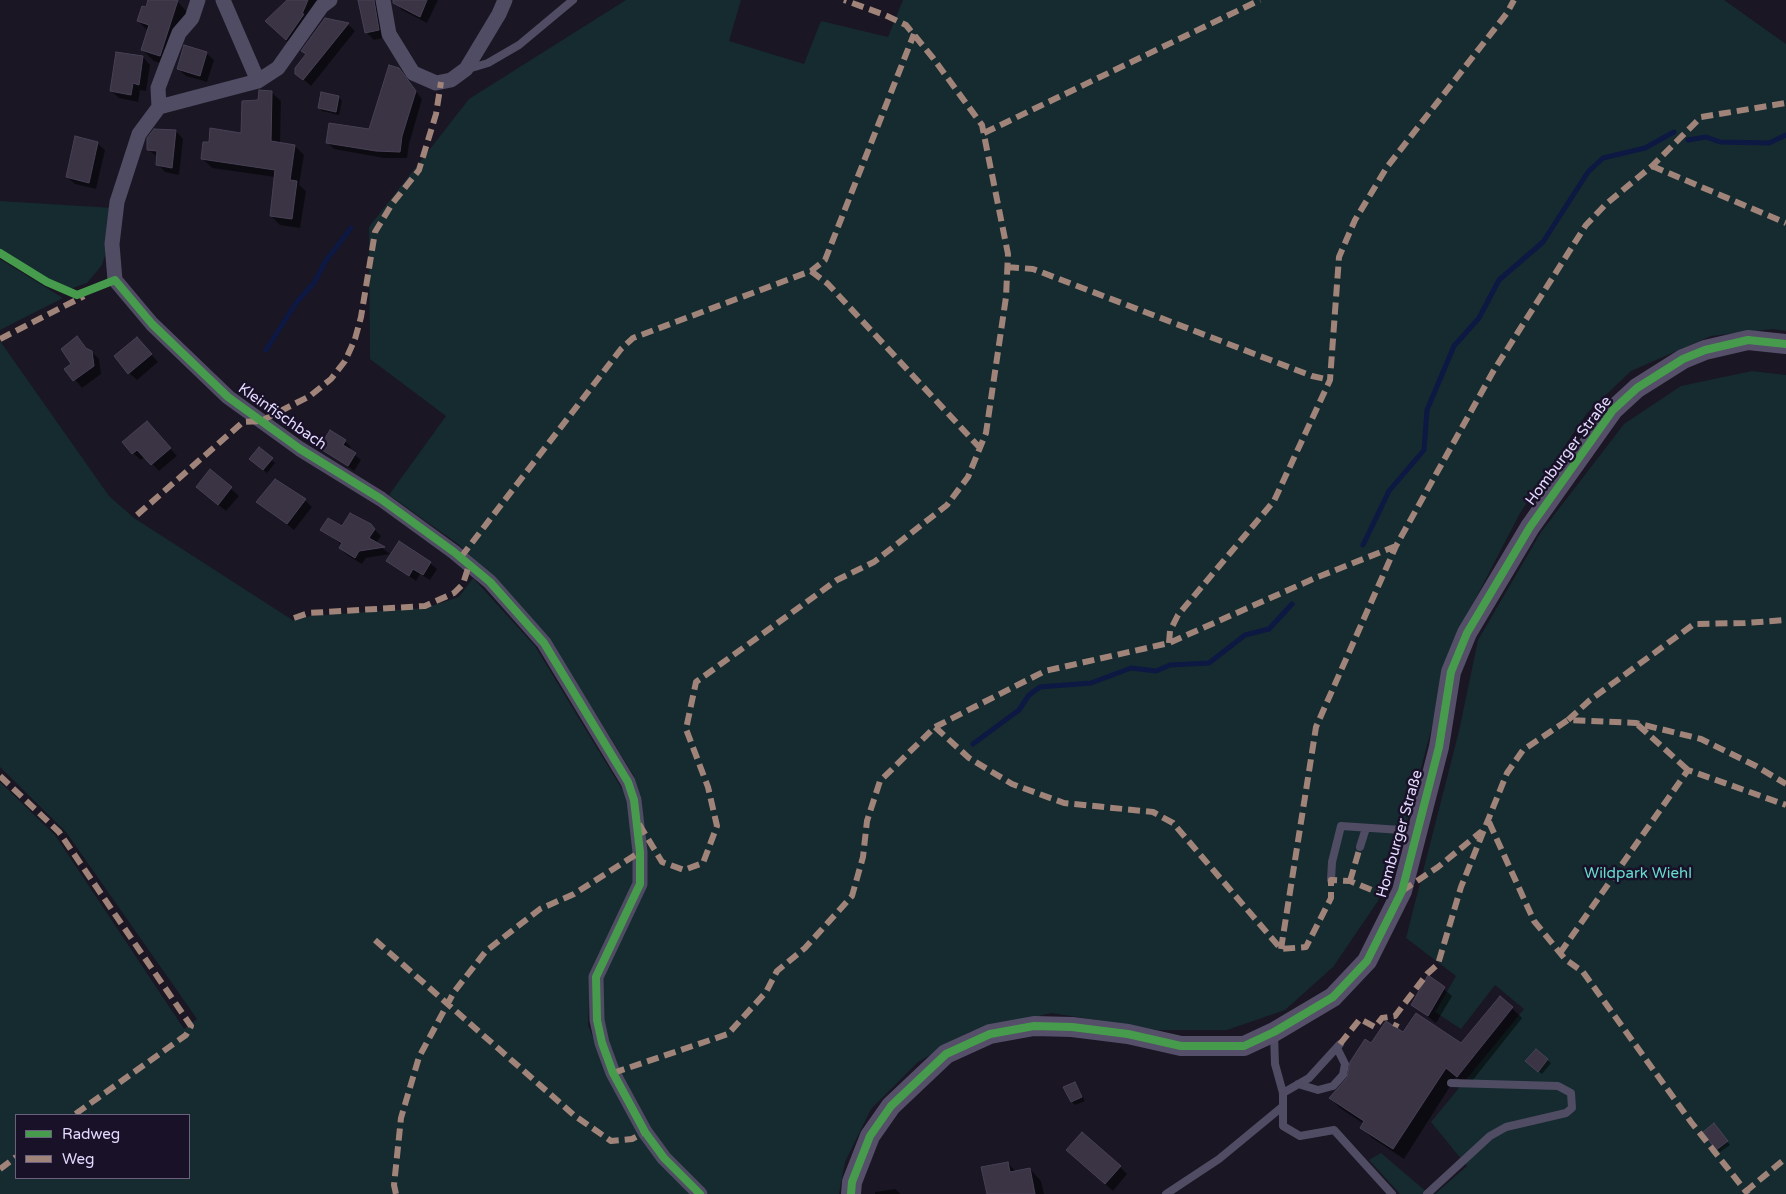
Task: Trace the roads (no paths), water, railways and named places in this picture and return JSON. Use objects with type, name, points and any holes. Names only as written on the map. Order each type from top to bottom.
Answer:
[{"type":"main road","name":"Homburger Straße","points":[[851,1194],[852,1182],[870,1136],[891,1106],[946,1054],[990,1034],[1034,1026],[1072,1027],[1128,1034],[1181,1046],[1244,1046],[1274,1032],[1333,996],[1367,961],[1402,890],[1439,747],[1451,672],[1467,632],[1530,527],[1613,410],[1636,388],[1690,356],[1748,340],[1786,344]]},
{"type":"street","points":[[198,0],[192,18],[179,32],[158,88],[158,107],[258,80],[278,68],[322,6],[330,0]]},
{"type":"street","points":[[223,0],[258,80]]},
{"type":"street","points":[[383,0],[389,34],[413,73],[436,83],[450,80],[466,69],[499,14],[505,0]]},
{"type":"street","name":"Kleinfischbach","points":[[158,107],[139,134],[117,202],[112,244],[115,280],[152,324],[228,397],[300,449],[381,499],[454,552],[490,582],[544,643],[628,782],[634,800],[640,852],[640,884],[596,977],[597,1020],[613,1073],[645,1132],[664,1158],[700,1194]]},
{"type":"lane","points":[[466,69],[488,63],[519,45],[573,0]]},
{"type":"lane","points":[[1331,880],[1332,862],[1341,826],[1418,831]]},
{"type":"lane","points":[[1360,847],[1366,828]]},
{"type":"lane","points":[[1274,1032],[1275,1064],[1283,1093],[1283,1126],[1300,1136],[1334,1130],[1392,1194]]},
{"type":"lane","points":[[1283,1093],[1298,1084],[1309,1078],[1339,1046],[1345,1064],[1343,1074],[1333,1086],[1318,1090],[1298,1084]]},
{"type":"lane","points":[[1427,1194],[1490,1136],[1506,1127],[1566,1113],[1572,1108],[1571,1093],[1558,1086],[1451,1083]]},
{"type":"lane","points":[[1166,1194],[1219,1159],[1282,1107]]},
{"type":"waterway","points":[[1363,545],[1389,491],[1424,450],[1427,410],[1454,346],[1479,318],[1499,280],[1543,242],[1588,172],[1603,158],[1645,148],[1674,132]]},
{"type":"waterway","points":[[1688,140],[1706,137],[1720,142],[1769,143],[1786,135]]},
{"type":"waterway","points":[[266,350],[296,303],[314,283],[325,262],[351,228]]},
{"type":"waterway","points":[[973,744],[1019,710],[1029,695],[1040,687],[1091,683],[1131,668],[1156,671],[1170,665],[1209,663],[1245,635],[1269,629],[1292,604]]},
{"type":"park label","name":"Wildpark Wiehl","points":[[1638,874]]}]
